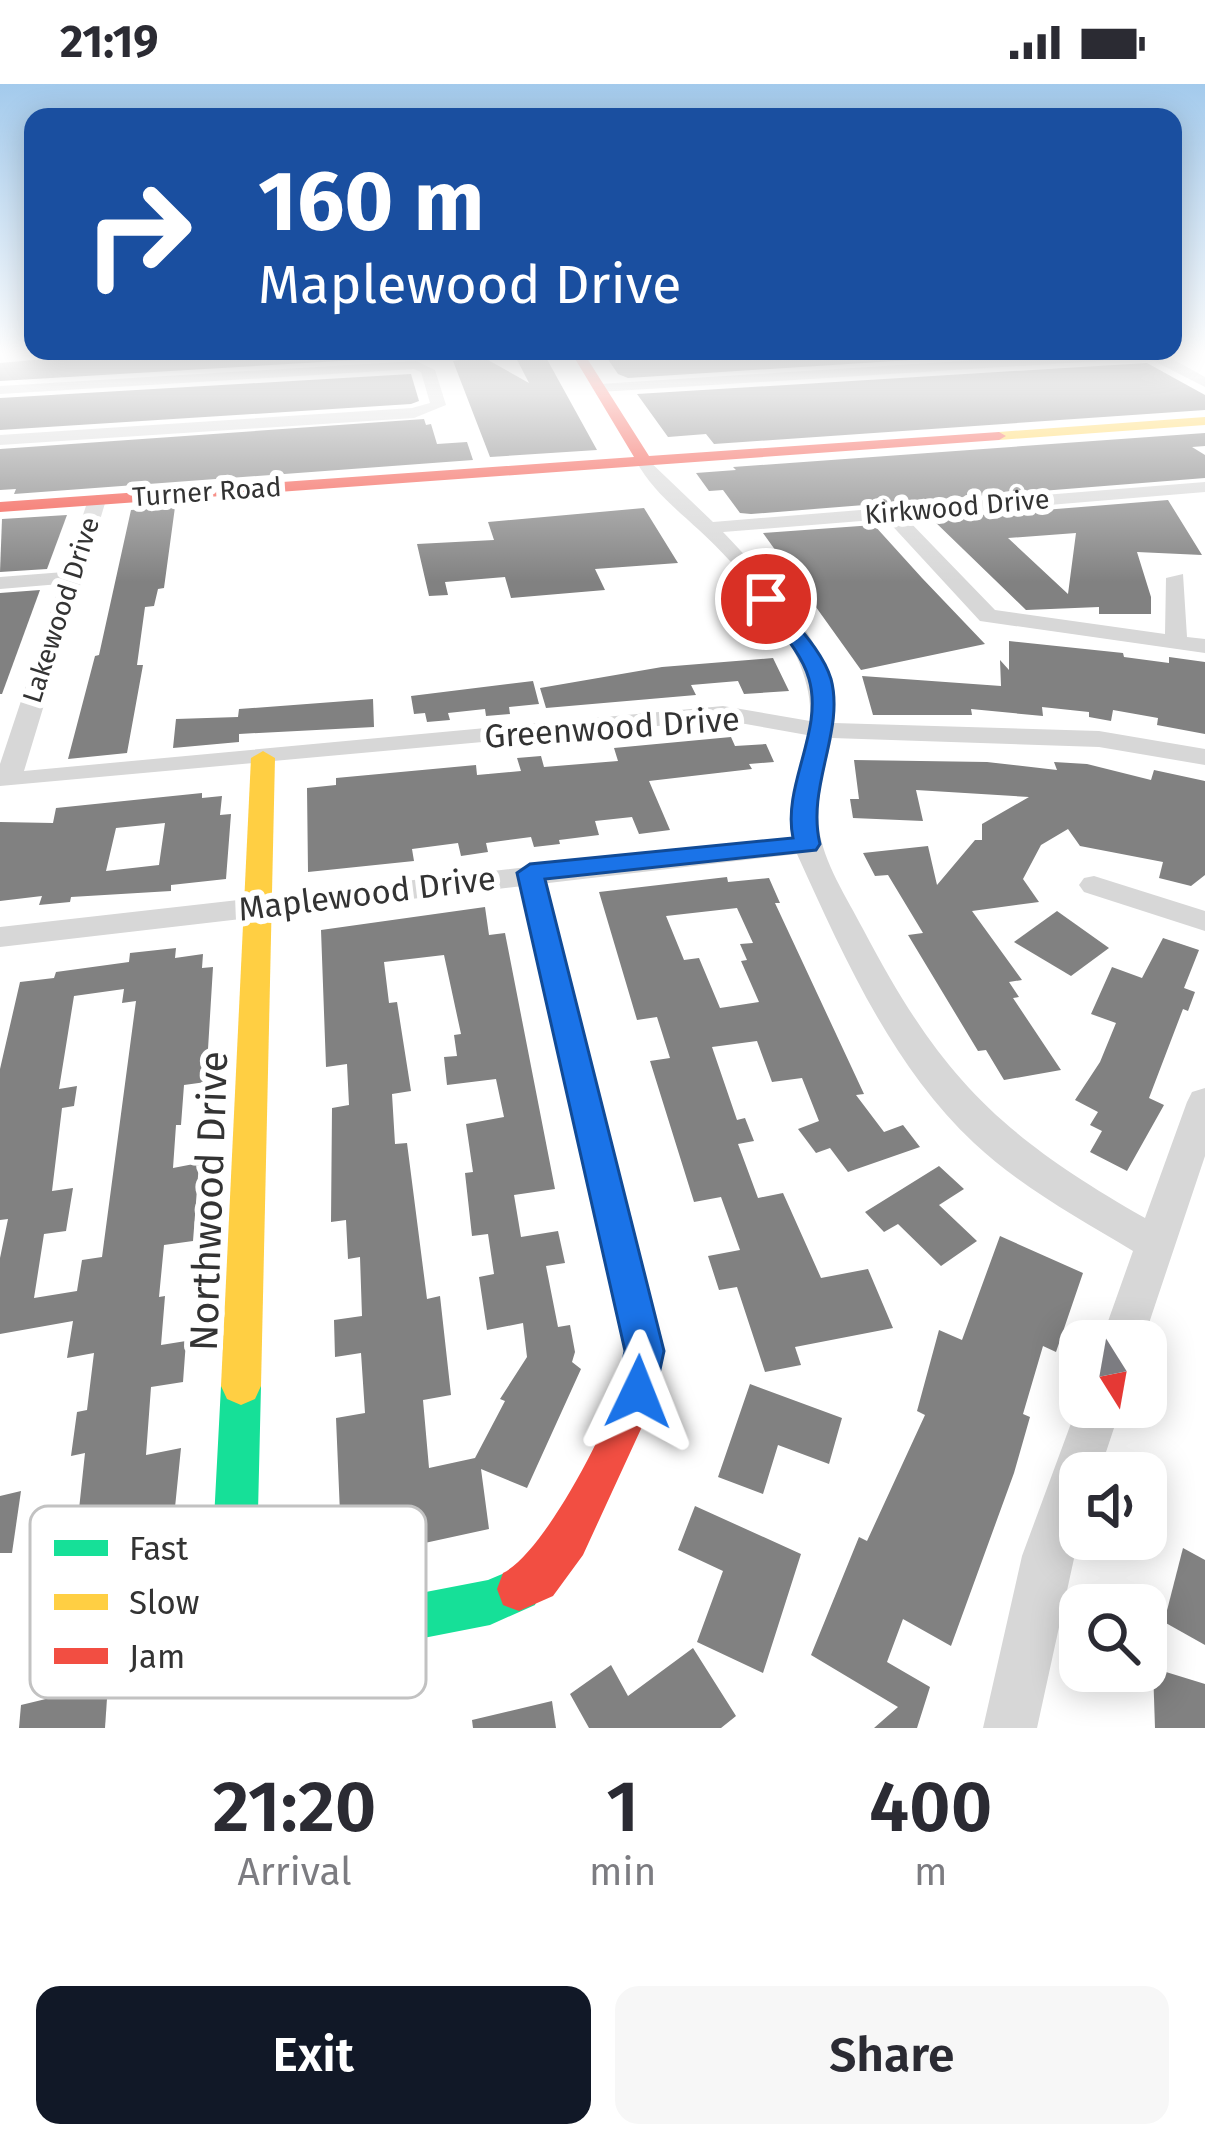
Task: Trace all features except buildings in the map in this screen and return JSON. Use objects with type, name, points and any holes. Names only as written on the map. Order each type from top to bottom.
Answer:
[{"type":"main road","points":[[624,429],[644,461]]},
{"type":"main road","name":"Turner Road","points":[[0,507],[1108,429]]},
{"type":"main road","name":"Northwood Drive","points":[[236,1506],[263,758]]},
{"type":"main road","name":"Northwood Drive","points":[[426,1615],[490,1602],[537,1580],[568,1540],[638,1392],[644,1351],[530,873]]},
{"type":"street","points":[[0,440],[173,429]]},
{"type":"street","points":[[644,461],[674,501],[709,528],[815,667],[822,683],[819,730],[800,814],[807,844],[907,1034],[950,1095],[985,1132],[1048,1182],[1155,1244]]},
{"type":"street","name":"Kirkwood Drive","points":[[709,528],[1205,487]]},
{"type":"street","name":"Lakewood Drive","points":[[18,782],[8,780],[97,500]]},
{"type":"street","points":[[890,512],[988,616],[1205,646]]},
{"type":"street","points":[[0,583],[74,577]]},
{"type":"street","points":[[1176,578],[1176,639]]},
{"type":"street","name":"Greenwood Drive","points":[[18,782],[706,714],[746,715],[819,730],[1099,739],[1205,757]]},
{"type":"street","name":"Maplewood Drive","points":[[0,938],[807,844]]},
{"type":"street","points":[[1094,885],[1205,921]]},
{"type":"street","points":[[1129,1320],[1205,1102]]},
{"type":"street","points":[[1010,1728],[1047,1556],[1092,1428]]},
{"type":"traffic: fast","points":[[236,1506],[241,1386]]},
{"type":"traffic: fast","points":[[426,1615],[490,1602],[519,1589]]},
{"type":"traffic: slow","points":[[999,436],[1099,429]]},
{"type":"traffic: slow","points":[[241,1386],[263,758]]},
{"type":"traffic: slow","points":[[530,873],[587,1110]]},
{"type":"traffic: jam","points":[[624,429],[644,461]]},
{"type":"traffic: jam","points":[[0,507],[999,436]]},
{"type":"traffic: jam","points":[[519,1589],[537,1580],[568,1540],[638,1392],[644,1351],[587,1110]]},
{"type":"route","points":[[638,1392],[644,1351],[530,873],[807,844],[800,814],[819,730],[822,683],[766,599]]}]
